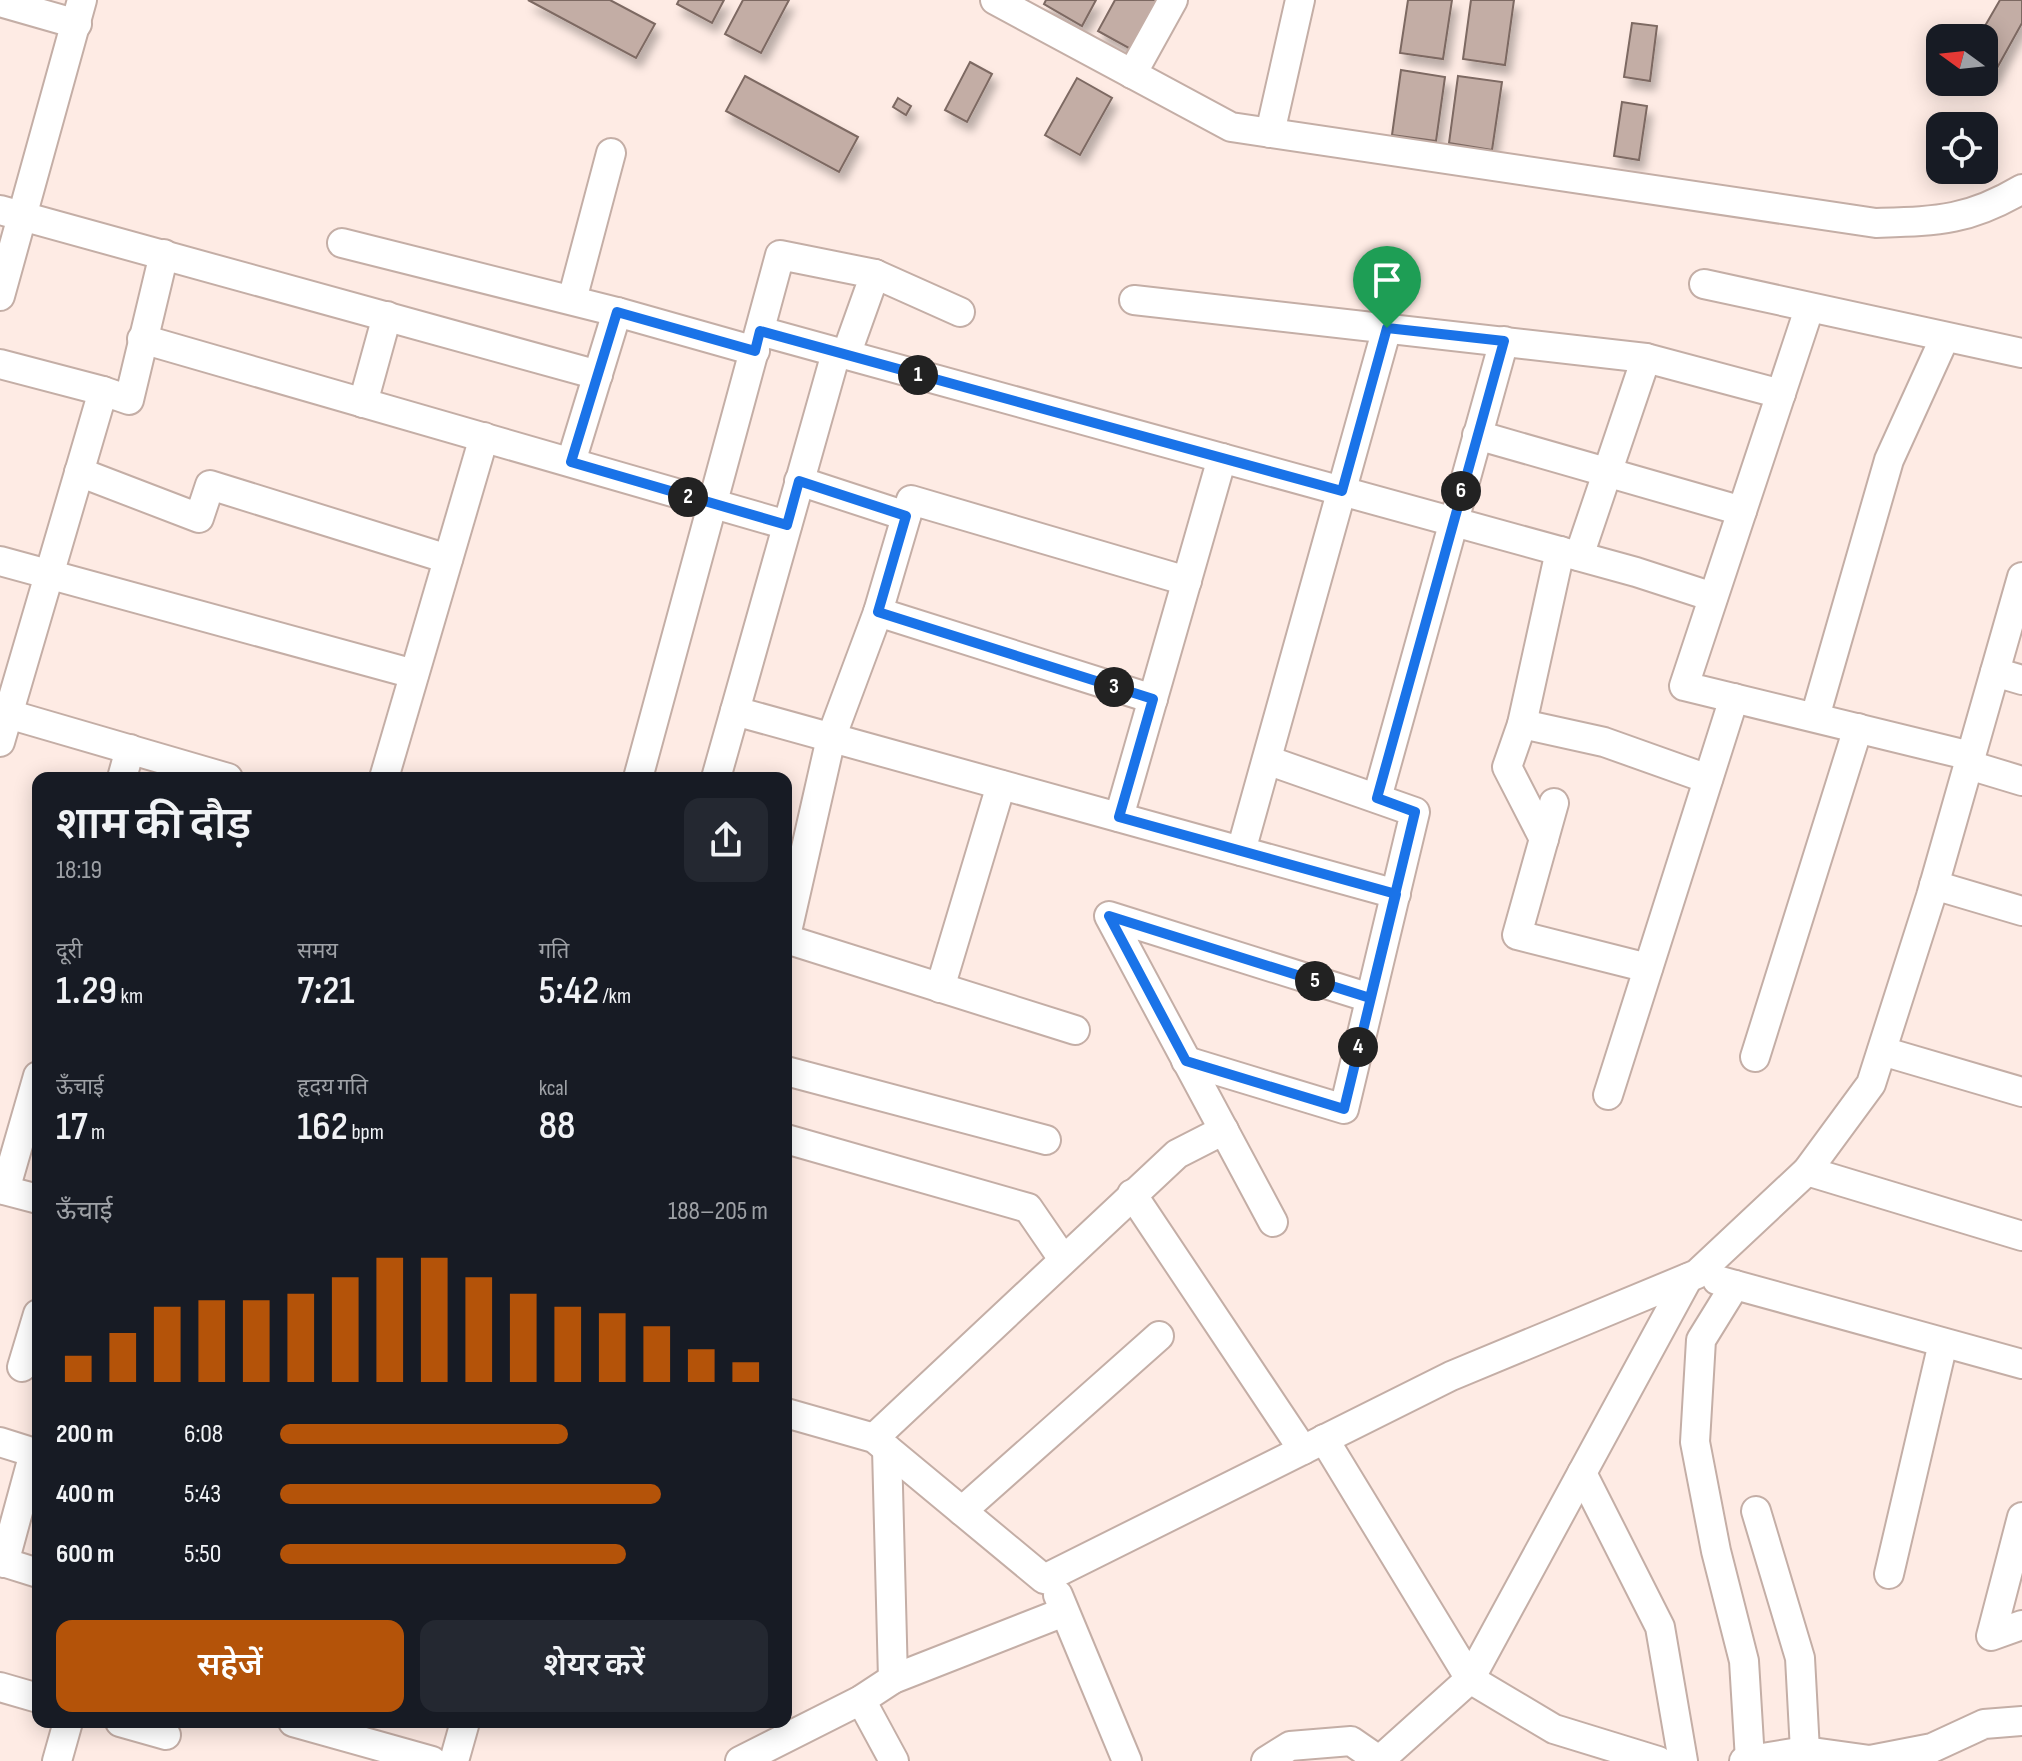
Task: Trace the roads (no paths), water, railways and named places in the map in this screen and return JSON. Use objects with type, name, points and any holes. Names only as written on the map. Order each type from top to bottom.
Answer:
[{"type":"street","points":[[995,0],[1231,127],[1876,223],[1946,221],[1992,207],[2021,190]]},
{"type":"street","points":[[1132,74],[1173,0]]},
{"type":"street","points":[[1270,133],[1300,0]]},
{"type":"street","points":[[0,2],[80,12],[12,212],[0,296]]},
{"type":"street","points":[[572,300],[611,153]]},
{"type":"street","points":[[12,212],[598,375]]},
{"type":"street","points":[[342,243],[617,312],[757,341],[841,354],[1570,553],[1713,597]]},
{"type":"street","points":[[0,364],[129,400],[164,254]]},
{"type":"street","points":[[640,772],[780,255],[875,274],[960,312]]},
{"type":"street","points":[[718,772],[799,481],[841,354],[875,274]]},
{"type":"street","points":[[1704,284],[2022,353]]},
{"type":"street","points":[[1134,300],[1646,358],[1781,394]]},
{"type":"street","points":[[1809,309],[1684,686],[1858,728],[1970,760],[2022,781]]},
{"type":"street","points":[[571,462],[617,312]]},
{"type":"street","points":[[363,403],[387,316]]},
{"type":"street","points":[[1241,851],[1387,328]]},
{"type":"street","points":[[1815,717],[1889,460],[1945,337]]},
{"type":"street","points":[[142,339],[787,525]]},
{"type":"street","points":[[1377,798],[1504,341]]},
{"type":"street","points":[[1544,839],[1507,767],[1570,553],[1607,474],[1646,358]]},
{"type":"street","points":[[0,742],[103,391]]},
{"type":"street","points":[[1477,435],[1742,511]]},
{"type":"street","points":[[386,772],[484,437]]},
{"type":"street","points":[[1119,817],[1222,458]]},
{"type":"street","points":[[79,472],[199,518],[210,485],[448,559]]},
{"type":"street","points":[[799,481],[906,516]]},
{"type":"street","points":[[792,911],[831,738],[878,612],[911,500],[1187,581]]},
{"type":"street","points":[[0,561],[414,674]]},
{"type":"street","points":[[1266,1761],[1290,1746],[1351,1741],[1380,1761],[1470,1679],[1692,1276],[1807,1171],[1871,1084],[1970,760],[2008,676],[2022,577]]},
{"type":"street","points":[[878,612],[1153,699]]},
{"type":"street","points":[[1608,1095],[1734,698]]},
{"type":"street","points":[[735,711],[1396,894]]},
{"type":"street","points":[[8,714],[208,772]]},
{"type":"street","points":[[1522,724],[1604,742],[1708,779]]},
{"type":"street","points":[[1755,1057],[1858,728]]},
{"type":"street","points":[[124,772],[130,749]]},
{"type":"street","points":[[1186,1061],[1344,1109],[1415,812],[1267,760]]},
{"type":"street","points":[[940,988],[1001,785]]},
{"type":"street","points":[[1554,803],[1517,935],[1648,968]]},
{"type":"street","points":[[1934,885],[2022,911]]},
{"type":"street","points":[[1273,1222],[1109,916],[1370,998]]},
{"type":"street","points":[[792,940],[1075,1030]]},
{"type":"street","points":[[1882,1051],[2022,1092]]},
{"type":"street","points":[[792,1073],[1046,1140]]},
{"type":"street","points":[[32,1095],[2,1189],[32,1197]]},
{"type":"street","points":[[893,1679],[880,1443],[1132,1194],[1177,1154],[1224,1130]]},
{"type":"street","points":[[792,1141],[1028,1208],[1063,1259]]},
{"type":"street","points":[[1807,1171],[2022,1236]]},
{"type":"street","points":[[1132,1194],[1314,1444],[1470,1679],[1554,1729],[1658,1761]]},
{"type":"street","points":[[792,1415],[880,1443],[1044,1579],[1451,1376],[1692,1276],[2022,1364]]},
{"type":"street","points":[[1735,1285],[1701,1340],[1695,1442],[1716,1551],[1744,1661],[1750,1760]]},
{"type":"street","points":[[20,1366],[32,1331]]},
{"type":"street","points":[[962,1511],[1159,1336]]},
{"type":"street","points":[[1889,1574],[1943,1343]]},
{"type":"street","points":[[0,1442],[32,1453]]},
{"type":"street","points":[[32,1467],[2,1562],[32,1571]]},
{"type":"street","points":[[1582,1473],[1660,1627],[1683,1761]]},
{"type":"street","points":[[1756,1511],[1800,1658],[1805,1751]]},
{"type":"street","points":[[2022,1517],[1991,1636],[2022,1625]]},
{"type":"street","points":[[1050,1576],[1127,1761]]},
{"type":"street","points":[[740,1761],[861,1700],[893,1679],[1064,1612]]},
{"type":"street","points":[[0,1687],[32,1696]]},
{"type":"street","points":[[861,1700],[894,1761]]},
{"type":"street","points":[[1744,1761],[1805,1751],[1870,1760],[1932,1748],[1984,1724],[2022,1721]]},
{"type":"street","points":[[57,1761],[66,1728]]},
{"type":"street","points":[[136,1728],[165,1739]]},
{"type":"street","points":[[314,1728],[432,1761]]},
{"type":"street","points":[[454,1761],[463,1728]]}]
